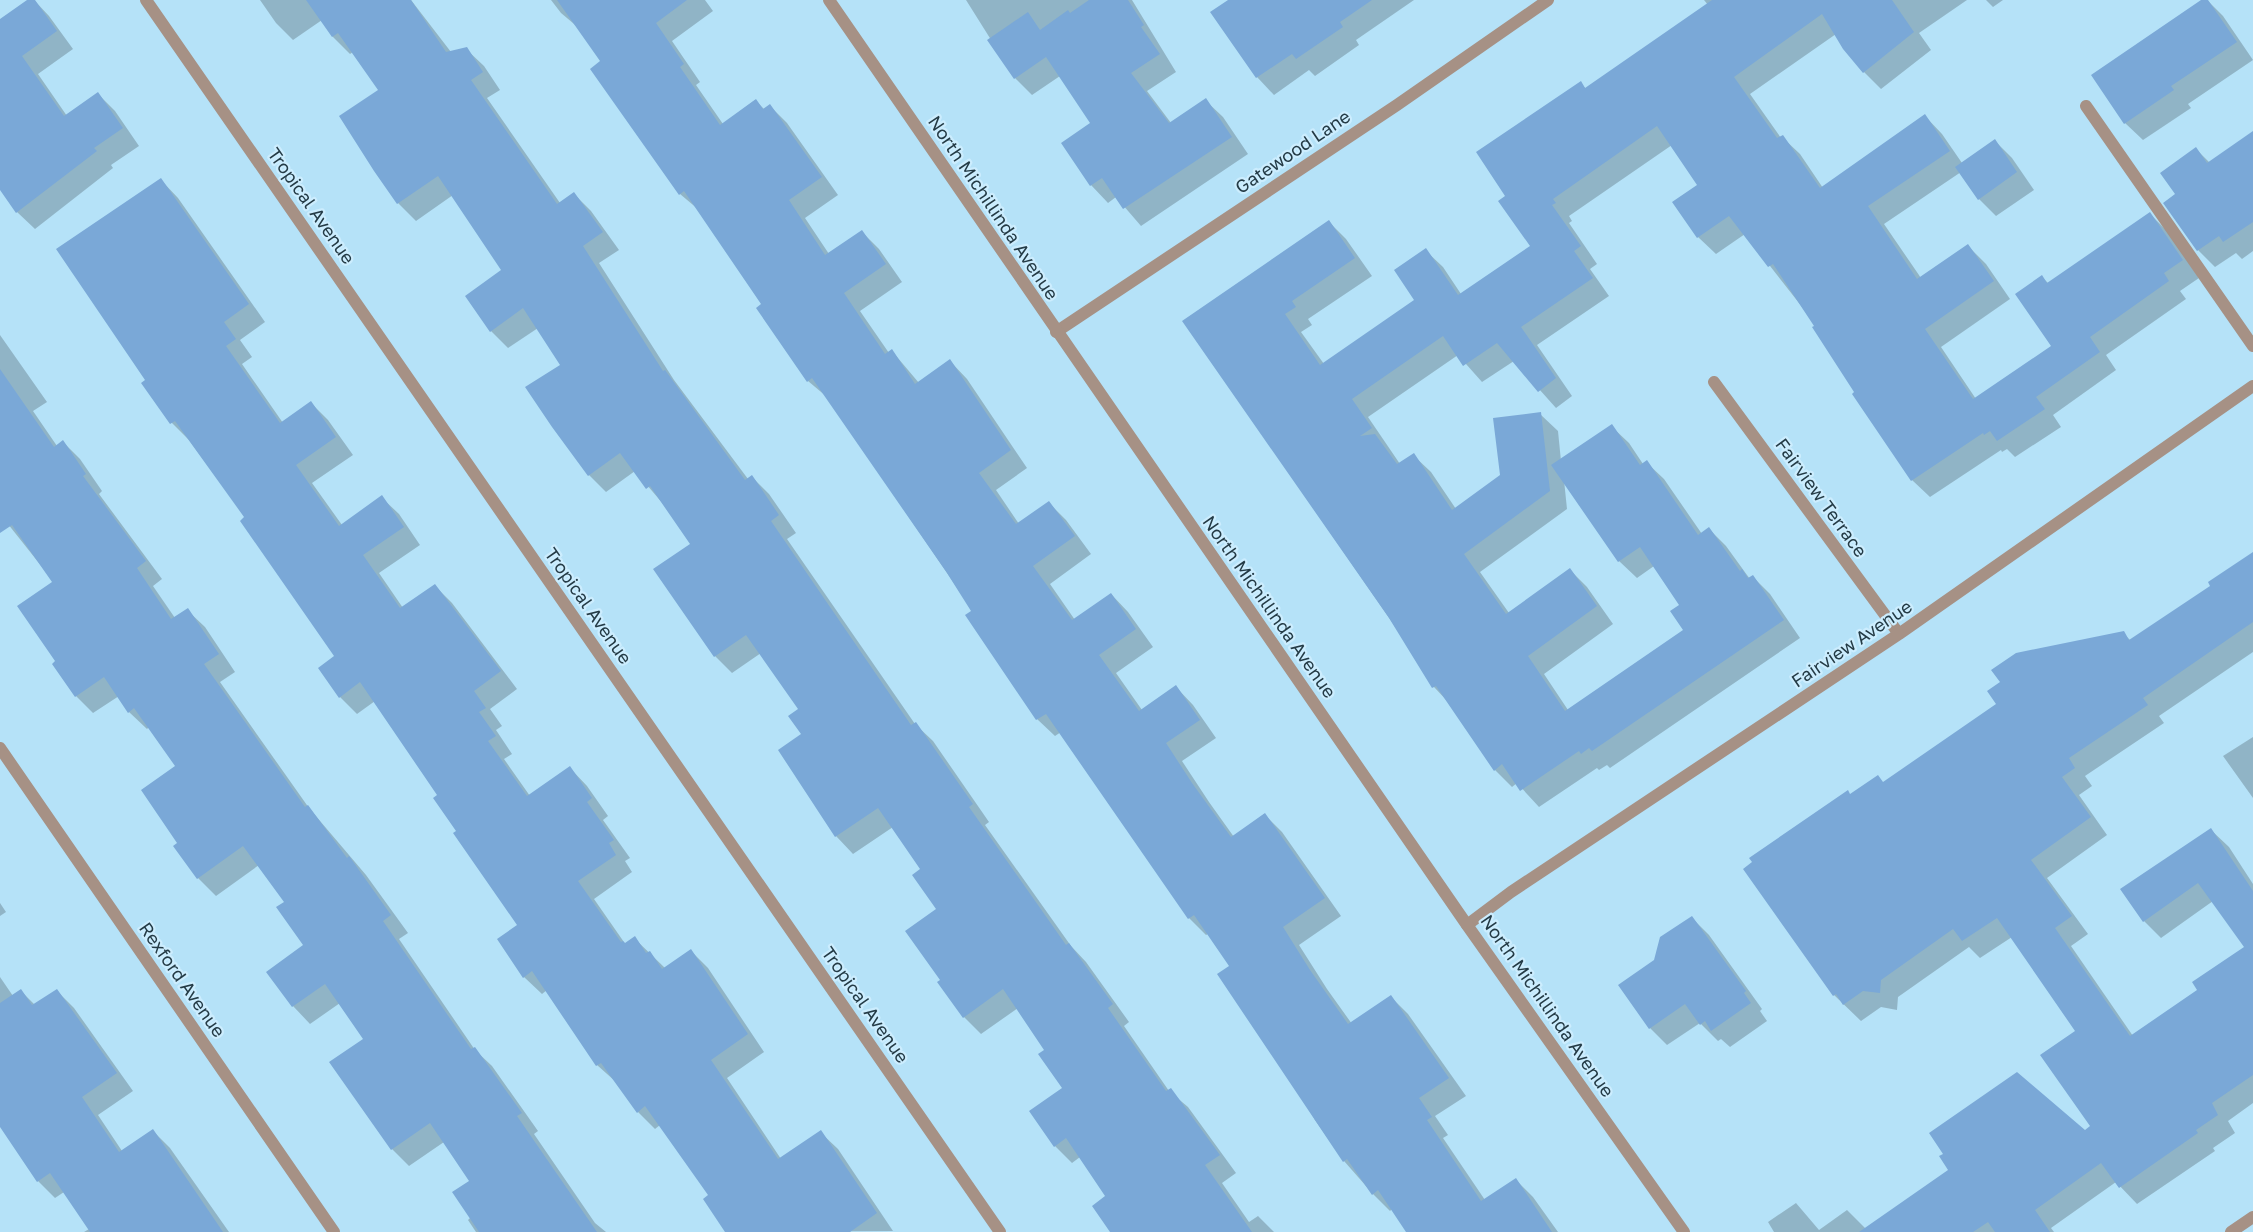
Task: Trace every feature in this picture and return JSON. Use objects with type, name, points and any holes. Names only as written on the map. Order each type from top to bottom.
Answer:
[{"type":"street","name":"Tropical Avenue","points":[[146,0],[1000,1232]]},
{"type":"street","name":"North Michillinda Avenue","points":[[829,0],[1467,925],[1684,1232]]},
{"type":"street","name":"Gatewood Lane","points":[[1056,332],[1387,111],[1548,0]]},
{"type":"street","points":[[2086,106],[2253,346]]},
{"type":"street","name":"Fairview Terrace","points":[[1714,382],[1899,634]]},
{"type":"street","name":"Fairview Avenue","points":[[1467,925],[1510,892],[1899,634],[2253,386]]},
{"type":"street","name":"Rexford Avenue","points":[[0,748],[334,1232]]},
{"type":"street","points":[[2231,1232],[2253,1217]]},
{"type":"building","points":[[27,0],[35,0],[57,31],[22,56],[64,116],[98,92],[123,128],[94,148],[97,151],[16,213],[0,190],[0,19]]},
{"type":"building","points":[[306,0],[411,0],[446,52],[467,47],[483,72],[471,80],[557,204],[574,192],[603,232],[583,246],[663,371],[665,370],[745,480],[752,475],[779,515],[771,521],[911,725],[916,722],[973,804],[969,807],[1066,945],[1069,943],[1113,1004],[1108,1008],[1166,1091],[1171,1088],[1220,1155],[1205,1165],[1252,1232],[1110,1232],[1092,1206],[1105,1196],[1066,1138],[1054,1147],[1029,1111],[1062,1088],[1038,1054],[1044,1050],[1003,989],[963,1018],[937,982],[940,980],[905,931],[936,909],[912,875],[920,869],[878,808],[835,837],[778,750],[801,734],[788,716],[798,709],[746,635],[714,657],[653,569],[690,544],[650,486],[646,489],[620,453],[588,476],[552,427],[525,387],[560,365],[523,308],[490,332],[465,296],[501,270],[438,176],[397,204],[374,171],[339,116],[378,90],[338,33],[332,37]]},
{"type":"building","points":[[557,0],[687,0],[656,23],[684,64],[680,67],[720,125],[756,99],[763,109],[770,104],[822,177],[789,200],[825,255],[862,230],[886,264],[844,293],[885,354],[892,349],[915,384],[950,359],[1011,450],[979,473],[1016,524],[1049,501],[1075,536],[1033,566],[1072,620],[1111,593],[1136,629],[1099,655],[1139,711],[1176,685],[1200,720],[1166,743],[1192,783],[1231,837],[1265,813],[1325,898],[1283,927],[1310,970],[1348,1024],[1391,995],[1449,1078],[1419,1098],[1432,1117],[1427,1120],[1481,1201],[1516,1178],[1552,1232],[1406,1232],[1378,1190],[1372,1195],[1347,1159],[1343,1162],[1217,974],[1229,966],[1194,915],[1188,919],[1046,714],[1036,720],[965,615],[971,611],[947,573],[812,378],[807,382],[756,308],[761,304],[684,191],[679,195],[590,69],[600,61]]},
{"type":"building","points":[[1089,0],[1128,0],[1144,25],[1141,27],[1160,54],[1131,73],[1169,123],[1206,98],[1232,137],[1123,209],[1102,178],[1090,186],[1061,143],[1090,123],[1046,57],[1014,79],[987,40],[1028,12],[1040,30],[1068,10],[1070,13]]},
{"type":"building","points":[[1228,0],[1372,0],[1340,22],[1343,27],[1296,59],[1292,54],[1256,78],[1210,12]]},
{"type":"building","points":[[1712,0],[1892,0],[1914,32],[1863,73],[1843,49],[1822,14],[1734,77],[1777,138],[1783,135],[1820,188],[1925,114],[1950,151],[1868,206],[1917,279],[1968,244],[1994,281],[1925,329],[1973,399],[2051,346],[2015,294],[2042,275],[2047,283],[2150,212],[2183,260],[2164,273],[2169,281],[2090,337],[2100,352],[2036,397],[2045,409],[1997,441],[1990,431],[1984,435],[1983,433],[1911,481],[1852,394],[1854,392],[1812,327],[1814,326],[1773,264],[1768,267],[1729,216],[1697,238],[1672,202],[1697,185],[1657,126],[1553,199],[1556,203],[1552,205],[1581,246],[1574,251],[1593,278],[1521,327],[1556,378],[1538,392],[1497,343],[1463,366],[1443,336],[1352,399],[1372,428],[1360,436],[1375,434],[1397,464],[1414,453],[1452,510],[1500,475],[1493,418],[1541,412],[1550,491],[1464,554],[1506,614],[1570,568],[1597,606],[1528,656],[1565,711],[1683,630],[1670,611],[1679,605],[1640,547],[1618,562],[1551,465],[1612,424],[1640,465],[1647,460],[1698,535],[1709,527],[1740,571],[1742,569],[1748,578],[1753,575],[1784,620],[1592,751],[1589,748],[1581,754],[1579,751],[1520,791],[1502,764],[1494,771],[1436,686],[1432,688],[1389,618],[1182,321],[1329,220],[1355,258],[1292,301],[1296,307],[1285,314],[1320,365],[1414,300],[1394,270],[1426,248],[1458,295],[1530,246],[1498,201],[1505,196],[1476,152],[1581,81],[1585,88]]},
{"type":"building","points":[[2201,0],[2208,0],[2237,42],[2171,86],[2174,90],[2124,124],[2091,75]]},
{"type":"building","points":[[2253,131],[2253,222],[2223,242],[2219,236],[2197,251],[2163,203],[2175,194],[2160,173],[2196,147],[2207,163]]},
{"type":"building","points":[[1995,139],[2017,172],[1978,200],[1955,167]]},
{"type":"building","points":[[161,178],[249,304],[224,322],[236,339],[226,346],[280,423],[311,401],[336,437],[296,465],[339,526],[382,495],[404,527],[363,555],[400,608],[435,584],[501,671],[474,691],[486,708],[479,712],[496,736],[488,741],[527,796],[570,766],[592,798],[587,802],[614,840],[609,843],[616,855],[578,881],[621,942],[625,943],[635,936],[646,953],[650,951],[662,969],[691,949],[748,1034],[711,1060],[778,1159],[821,1130],[877,1213],[850,1232],[725,1232],[703,1199],[708,1195],[645,1106],[637,1113],[601,1063],[596,1066],[532,971],[523,978],[497,939],[517,925],[453,833],[456,831],[433,798],[437,795],[360,682],[339,698],[318,668],[334,656],[240,521],[244,517],[175,421],[170,424],[141,383],[145,380],[56,249]]},
{"type":"building","points":[[0,369],[54,447],[63,440],[86,474],[83,476],[146,561],[137,568],[171,619],[188,608],[219,654],[204,664],[305,807],[308,805],[347,858],[349,856],[391,915],[383,921],[471,1049],[475,1047],[522,1113],[517,1116],[597,1232],[479,1232],[452,1192],[469,1181],[430,1123],[391,1150],[329,1062],[363,1039],[325,984],[292,1007],[266,972],[303,945],[276,907],[284,902],[243,846],[197,879],[173,846],[177,843],[141,790],[175,766],[134,708],[128,713],[104,677],[75,697],[52,664],[55,661],[17,606],[52,582],[12,525],[0,533]]},
{"type":"building","points":[[2253,552],[2253,622],[2143,698],[2148,705],[2069,758],[2075,768],[2062,777],[2091,817],[2031,860],[2072,916],[2055,928],[2130,1036],[2197,990],[2192,982],[2244,947],[2198,883],[2143,922],[2120,889],[2211,828],[2253,891],[2253,1075],[2212,1103],[2218,1115],[2196,1130],[2198,1133],[2119,1188],[2101,1163],[2035,1210],[2050,1232],[1995,1232],[1988,1222],[1973,1232],[1859,1232],[1948,1170],[1939,1156],[1943,1154],[1929,1133],[2017,1072],[2085,1130],[2090,1126],[2040,1055],[2075,1031],[1997,918],[1962,941],[1953,929],[1881,980],[1880,993],[1863,991],[1843,1005],[1836,994],[1833,996],[1743,869],[1752,862],[1749,858],[1848,790],[1850,794],[1878,775],[1883,782],[1996,704],[1987,691],[2000,682],[1991,670],[2016,653],[2124,631],[2129,640],[2210,586],[2208,582]]},
{"type":"building","points":[[1692,916],[1746,991],[1744,993],[1751,1003],[1711,1031],[1705,1021],[1700,1025],[1685,1004],[1649,1029],[1618,985],[1654,960],[1660,937]]},
{"type":"building","points":[[21,989],[32,1005],[57,989],[117,1073],[82,1097],[119,1152],[153,1129],[223,1232],[90,1232],[50,1173],[37,1182],[0,1127],[0,1003]]}]
